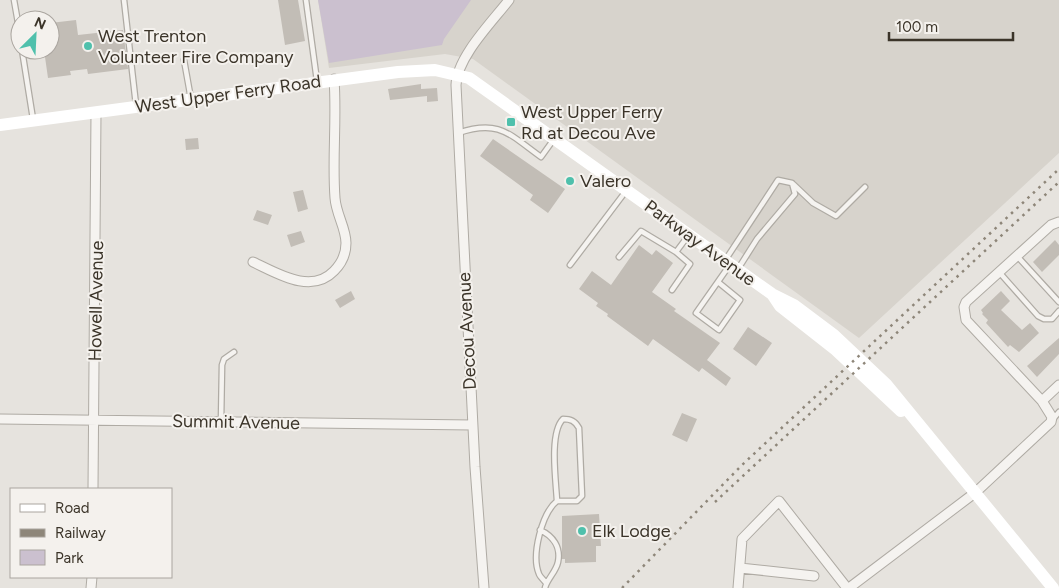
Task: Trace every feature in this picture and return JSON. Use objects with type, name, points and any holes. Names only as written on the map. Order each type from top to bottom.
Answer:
[{"type":"main road","name":"West Upper Ferry Road","points":[[0,125],[334,79],[435,70],[456,73]]},
{"type":"main road","name":"Parkway Avenue","points":[[456,73],[481,84],[730,265],[772,294],[794,305],[854,353],[896,394],[925,433],[976,492],[1053,588]]},
{"type":"street","points":[[456,73],[472,48],[509,0]]},
{"type":"street","name":"Decou Avenue","points":[[456,73],[457,133],[472,426],[484,588]]},
{"type":"street","points":[[253,262],[291,278],[307,282],[324,278],[332,273],[343,259],[346,242],[335,198],[334,79]]},
{"type":"street","name":"Howell Avenue","points":[[93,488],[96,113]]},
{"type":"street","points":[[738,588],[742,539],[779,500],[848,588],[976,492],[1048,427],[1052,420],[1042,402],[966,320],[964,308],[966,302],[999,272],[1051,225],[1059,222]]},
{"type":"street","points":[[1042,402],[1059,385]]},
{"type":"street","name":"Summit Avenue","points":[[0,418],[472,426]]},
{"type":"street","points":[[740,568],[814,576]]},
{"type":"lane","points":[[124,0],[136,106]]},
{"type":"lane","points":[[306,0],[317,81]]},
{"type":"lane","points":[[24,60],[33,121]]},
{"type":"lane","points":[[184,60],[191,100]]},
{"type":"lane","points":[[457,133],[479,126],[495,128],[504,131],[541,157],[555,138]]},
{"type":"lane","points":[[718,282],[740,300],[719,330],[696,313],[730,265],[778,180],[792,183],[814,203],[836,216],[865,187]]},
{"type":"lane","points":[[730,265],[757,239],[795,194],[792,183]]},
{"type":"lane","points":[[570,265],[626,190]]},
{"type":"lane","points":[[620,257],[642,231],[676,252],[690,264],[672,290]]},
{"type":"lane","points":[[676,252],[689,235]]},
{"type":"lane","points":[[1017,256],[1059,302]]},
{"type":"lane","points":[[999,272],[1038,316],[1044,319],[1052,319],[1059,311]]},
{"type":"lane","points":[[220,422],[222,365],[224,359],[234,352]]},
{"type":"lane","points":[[1052,420],[1059,412]]},
{"type":"lane","points":[[546,586],[539,574],[537,563],[540,530],[549,507],[557,501],[578,501],[582,496],[579,428],[575,422],[569,419],[563,419],[558,423],[555,436],[557,501]]},
{"type":"lane","points":[[540,530],[554,540],[557,548],[558,562],[546,586]]},
{"type":"shaded area","points":[[318,0],[1059,0],[1059,153],[859,338],[473,59],[445,54],[329,68]]},
{"type":"green space","points":[[318,0],[471,0],[444,39],[442,45],[329,63]]},
{"type":"building","points":[[278,0],[298,0],[305,41],[285,45]]},
{"type":"building","name":"West Trenton Volunteer Fire Company","points":[[76,20],[78,35],[123,30],[128,69],[88,74],[87,69],[70,71],[71,75],[48,78],[45,60],[60,60],[60,22]]},
{"type":"building","points":[[421,84],[421,89],[437,88],[438,101],[427,102],[427,96],[390,100],[388,89]]},
{"type":"building","points":[[198,138],[199,149],[186,150],[185,139]]},
{"type":"building","points":[[493,139],[565,189],[548,213],[530,200],[533,195],[480,156]]},
{"type":"building","points":[[303,190],[308,209],[298,212],[293,192]]},
{"type":"building","points":[[257,210],[272,215],[268,225],[253,220]]},
{"type":"building","points":[[301,231],[305,242],[291,247],[287,235]]},
{"type":"building","points":[[1055,240],[1059,245],[1059,255],[1042,272],[1033,262]]},
{"type":"building","points":[[639,245],[652,255],[656,250],[673,263],[652,292],[676,309],[674,311],[720,343],[707,360],[731,378],[726,386],[702,368],[699,372],[653,339],[648,346],[607,316],[608,314],[596,306],[598,303],[579,289],[592,271],[611,285]]},
{"type":"building","points":[[351,291],[355,299],[340,308],[335,300]]},
{"type":"building","points":[[1001,291],[1010,301],[1001,310],[1022,330],[1030,323],[1039,333],[1019,352],[1010,345],[1008,347],[986,323],[988,320],[982,314],[981,310]]},
{"type":"building","points":[[748,327],[772,343],[756,366],[733,349]]},
{"type":"building","points":[[1059,338],[1059,354],[1037,377],[1027,366]]},
{"type":"building","points":[[682,413],[697,419],[687,442],[672,435]]},
{"type":"building","name":"Elk Lodge","points":[[599,514],[601,546],[596,546],[596,562],[565,563],[565,559],[562,559],[562,516]]},
{"type":"railway","points":[[622,588],[742,465],[1059,169]]},
{"type":"railway","points":[[715,502],[1059,182]]},
{"type":"place","name":"West Trenton Volunteer Fire Company","points":[[88,46]]},
{"type":"place","name":"West Upper Ferry Rd at Decou Ave","points":[[511,122]]},
{"type":"place","name":"Valero","points":[[570,181]]},
{"type":"place","name":"Elk Lodge","points":[[582,531]]}]
